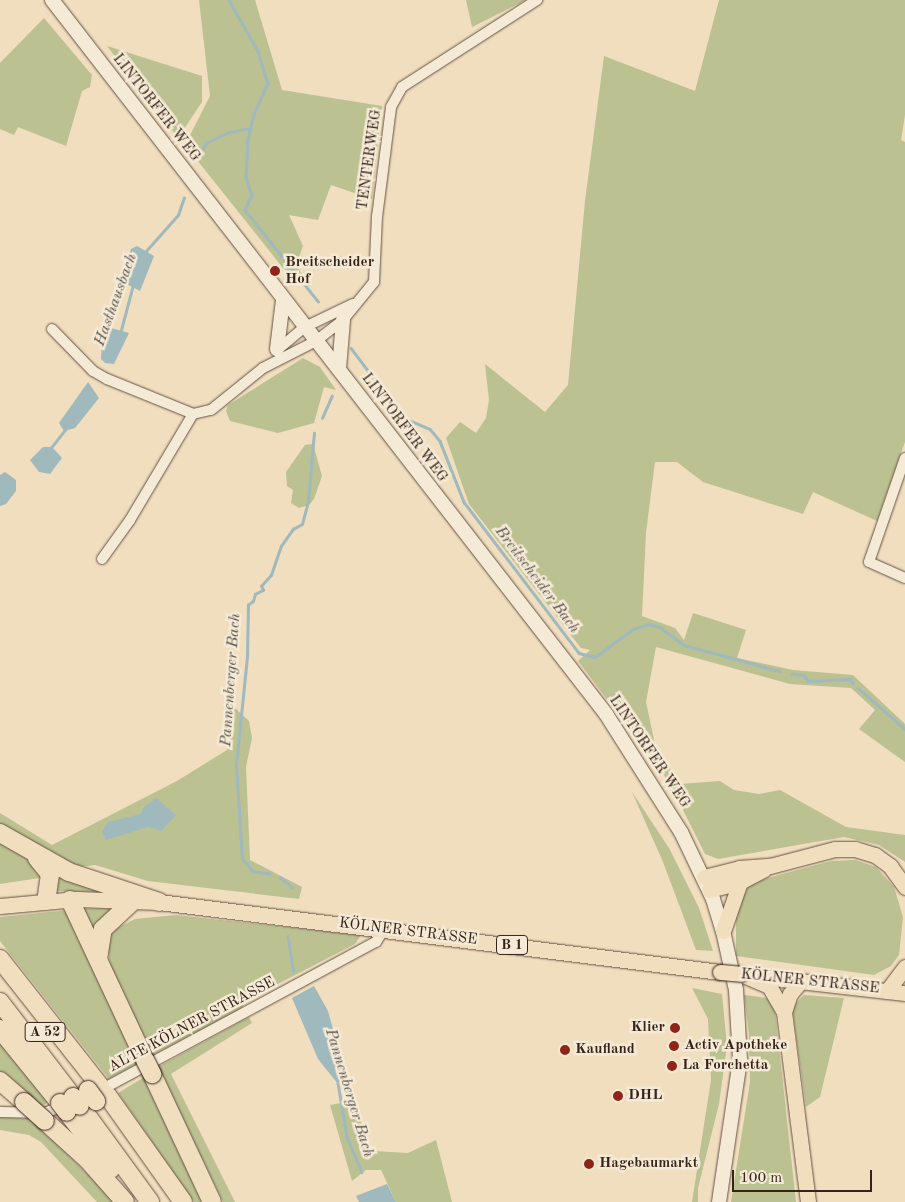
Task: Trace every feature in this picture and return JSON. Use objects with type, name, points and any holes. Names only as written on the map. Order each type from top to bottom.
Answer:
[{"type":"highway","points":[[0,833],[82,877],[159,902]]},
{"type":"highway","points":[[26,847],[50,874],[46,901]]},
{"type":"highway","points":[[70,900],[212,1202]]},
{"type":"highway","points":[[98,960],[103,929],[133,901]]},
{"type":"highway","points":[[0,958],[84,1099],[108,1163],[133,1202]]},
{"type":"highway","name":"A 52","points":[[0,976],[84,1099],[150,1202]]},
{"type":"highway","name":"A 52","points":[[0,1002],[84,1099],[169,1202]]},
{"type":"highway","points":[[0,1029],[84,1099],[183,1202]]},
{"type":"highway","points":[[0,1081],[87,1159],[125,1202]]},
{"type":"main road","name":"LINTORFER WEG","points":[[52,0],[611,722],[658,792],[706,884],[724,931],[736,990],[740,1060],[717,1199]]},
{"type":"main road","points":[[277,349],[283,300]]},
{"type":"main road","points":[[339,369],[343,320]]},
{"type":"main road","points":[[706,884],[739,868],[770,866],[835,849],[855,849],[874,855],[890,866],[905,887]]},
{"type":"main road","points":[[706,884],[740,882],[770,866]]},
{"type":"main road","points":[[724,931],[740,882]]},
{"type":"main road","name":"KÖLNER STRASSE","points":[[0,906],[70,900],[159,902],[720,972],[905,992]]},
{"type":"main road","points":[[886,991],[905,967]]},
{"type":"main road","points":[[741,974],[769,986],[784,1012],[808,1202]]},
{"type":"main road","points":[[784,1012],[790,994],[801,981]]},
{"type":"street","name":"TENTERWEG","points":[[316,341],[343,320],[376,276],[377,217],[391,107],[397,94],[414,76],[514,18],[537,0]]},
{"type":"street","name":"TENTERWEG","points":[[305,327],[355,303]]},
{"type":"street","points":[[263,368],[277,349],[305,327]]},
{"type":"street","points":[[52,329],[93,371],[107,380],[193,414],[211,410],[263,368],[316,341]]},
{"type":"street","points":[[102,559],[130,520],[193,414]]},
{"type":"street","points":[[905,458],[869,562],[905,578]]},
{"type":"street","name":"ALTE KÖLNER STRASSE","points":[[0,1112],[45,1113],[114,1084],[376,942],[384,929]]},
{"type":"green space","points":[[199,0],[255,0],[282,90],[382,106],[372,199],[331,185],[318,220],[289,215],[303,246],[296,265],[311,287],[283,268],[185,145],[210,96]]},
{"type":"green space","points":[[466,0],[526,0],[472,27]]},
{"type":"green space","points":[[719,0],[905,0],[905,115],[901,140],[905,142],[905,442],[877,521],[813,492],[803,514],[703,482],[677,462],[655,462],[646,533],[642,616],[675,628],[684,640],[693,613],[746,630],[737,658],[793,670],[853,675],[905,724],[905,762],[859,729],[875,710],[851,688],[790,684],[656,647],[646,702],[656,749],[680,784],[720,781],[734,790],[759,794],[780,790],[846,827],[905,835],[905,862],[879,845],[844,837],[718,859],[705,854],[669,782],[578,661],[590,650],[581,648],[469,504],[446,438],[460,422],[476,433],[486,418],[489,400],[485,364],[545,412],[568,385],[585,201],[604,56],[695,91]]},
{"type":"green space","points":[[44,18],[92,75],[90,87],[82,91],[66,146],[18,127],[14,135],[0,129],[0,63]]},
{"type":"green space","points":[[107,46],[202,76],[202,102],[178,138]]},
{"type":"green space","points":[[303,358],[320,367],[336,390],[324,387],[314,423],[278,433],[230,421],[226,411],[228,405]]},
{"type":"green space","points":[[313,444],[322,476],[314,499],[309,505],[299,508],[291,503],[293,490],[287,486],[286,472],[305,445]]},
{"type":"green space","points":[[232,705],[249,721],[252,738],[246,767],[250,860],[302,887],[299,899],[148,881],[95,865],[72,868],[0,827],[0,813],[52,845],[177,781],[227,750]]},
{"type":"green space","points":[[632,792],[669,848],[699,908],[713,951],[696,950],[663,862]]},
{"type":"green space","points":[[0,839],[34,861],[46,877],[0,884]]},
{"type":"green space","points":[[855,860],[876,867],[894,887],[903,917],[899,955],[891,966],[874,975],[736,956],[736,909],[742,893],[756,881],[831,861]]},
{"type":"green space","points":[[67,875],[111,892],[54,891],[57,880]]},
{"type":"green space","points":[[118,908],[97,935],[77,909]]},
{"type":"green space","points":[[70,910],[139,1063],[109,1079],[0,941],[0,917]]},
{"type":"green space","points":[[176,915],[361,935],[355,944],[241,1003],[244,1008],[153,1055],[110,970],[107,933],[135,919]]},
{"type":"green space","points":[[692,988],[722,994],[727,1046],[719,1104],[698,1188],[698,1202],[692,1202],[711,1080],[708,1019]]},
{"type":"green space","points":[[744,995],[767,998],[775,1011],[796,1202],[731,1202],[750,1082],[749,1034]]},
{"type":"green space","points":[[804,995],[844,998],[820,1097],[806,1107],[792,1007]]},
{"type":"green space","points":[[249,1017],[252,1023],[171,1074],[235,1202],[223,1202],[158,1067]]},
{"type":"green space","points":[[0,1040],[50,1101],[42,1106],[0,1074]]},
{"type":"green space","points":[[146,1076],[208,1202],[194,1202],[118,1093]]},
{"type":"green space","points":[[352,1101],[373,1151],[408,1153],[436,1140],[452,1202],[396,1202],[381,1170],[366,1170],[352,1181],[330,1105]]},
{"type":"green space","points":[[0,1117],[32,1119],[116,1202],[97,1202],[41,1142],[29,1135],[0,1130]]},
{"type":"water","points":[[137,246],[154,256],[140,291],[121,281],[131,249]]},
{"type":"water","points":[[111,328],[129,333],[114,364],[105,363],[101,359],[102,342]]},
{"type":"water","points":[[88,382],[99,398],[75,428],[64,431],[59,423]]},
{"type":"water","points":[[43,447],[52,447],[62,458],[50,474],[39,472],[30,460]]},
{"type":"water","points":[[5,472],[16,480],[16,491],[6,504],[0,506],[0,475]]},
{"type":"water","points":[[156,798],[176,815],[161,831],[148,827],[106,840],[102,832],[108,822],[141,814],[143,808]]},
{"type":"water","points":[[314,986],[328,1011],[336,1040],[341,1078],[338,1084],[318,1059],[292,998]]},
{"type":"water","points":[[387,1184],[396,1202],[359,1202],[356,1196]]},
{"type":"waterway","name":"Breitscheider Bach","points":[[229,0],[258,51],[268,83],[254,114],[248,140],[246,177],[252,195],[245,210],[318,301]]},
{"type":"waterway","name":"Hasthausbach","points":[[197,158],[206,143],[229,132],[251,128]]},
{"type":"waterway","name":"Hasthausbach","points":[[145,252],[178,215],[184,198]]},
{"type":"waterway","name":"Hasthausbach","points":[[121,330],[133,285]]},
{"type":"waterway","name":"Breitscheider Bach","points":[[351,348],[404,418],[430,429],[440,441],[464,502],[579,653],[595,657],[633,629],[649,624],[660,627],[684,645],[780,671]]},
{"type":"waterway","name":"Pannenberger Bach","points":[[322,418],[332,396]]},
{"type":"waterway","name":"Hasthausbach","points":[[50,449],[65,430]]},
{"type":"waterway","name":"Pannenberger Bach","points":[[270,874],[253,872],[242,859],[236,765],[247,656],[248,605],[253,601],[255,594],[263,590],[261,586],[271,575],[281,546],[293,529],[302,524],[308,501],[314,433]]},
{"type":"waterway","name":"Breitscheider Bach","points":[[792,674],[804,675],[808,681],[850,679],[853,683]]},
{"type":"waterway","name":"Breitscheider Bach","points":[[858,688],[905,729]]},
{"type":"waterway","name":"Pannenberger Bach","points":[[280,877],[292,887]]},
{"type":"waterway","name":"Pannenberger Bach","points":[[288,936],[294,972]]},
{"type":"waterway","name":"Pannenberger Bach","points":[[338,1083],[347,1137],[362,1172]]},
{"type":"place","name":"Breitscheider Hof","points":[[275,271]]},
{"type":"place","name":"Klier","points":[[675,1028]]},
{"type":"place","name":"Activ Apotheke","points":[[674,1046]]},
{"type":"place","name":"Kaufland","points":[[565,1050]]},
{"type":"place","name":"La Forchetta","points":[[672,1066]]},
{"type":"place","name":"DHL","points":[[618,1096]]},
{"type":"place","name":"Hagebaumarkt","points":[[589,1164]]}]
